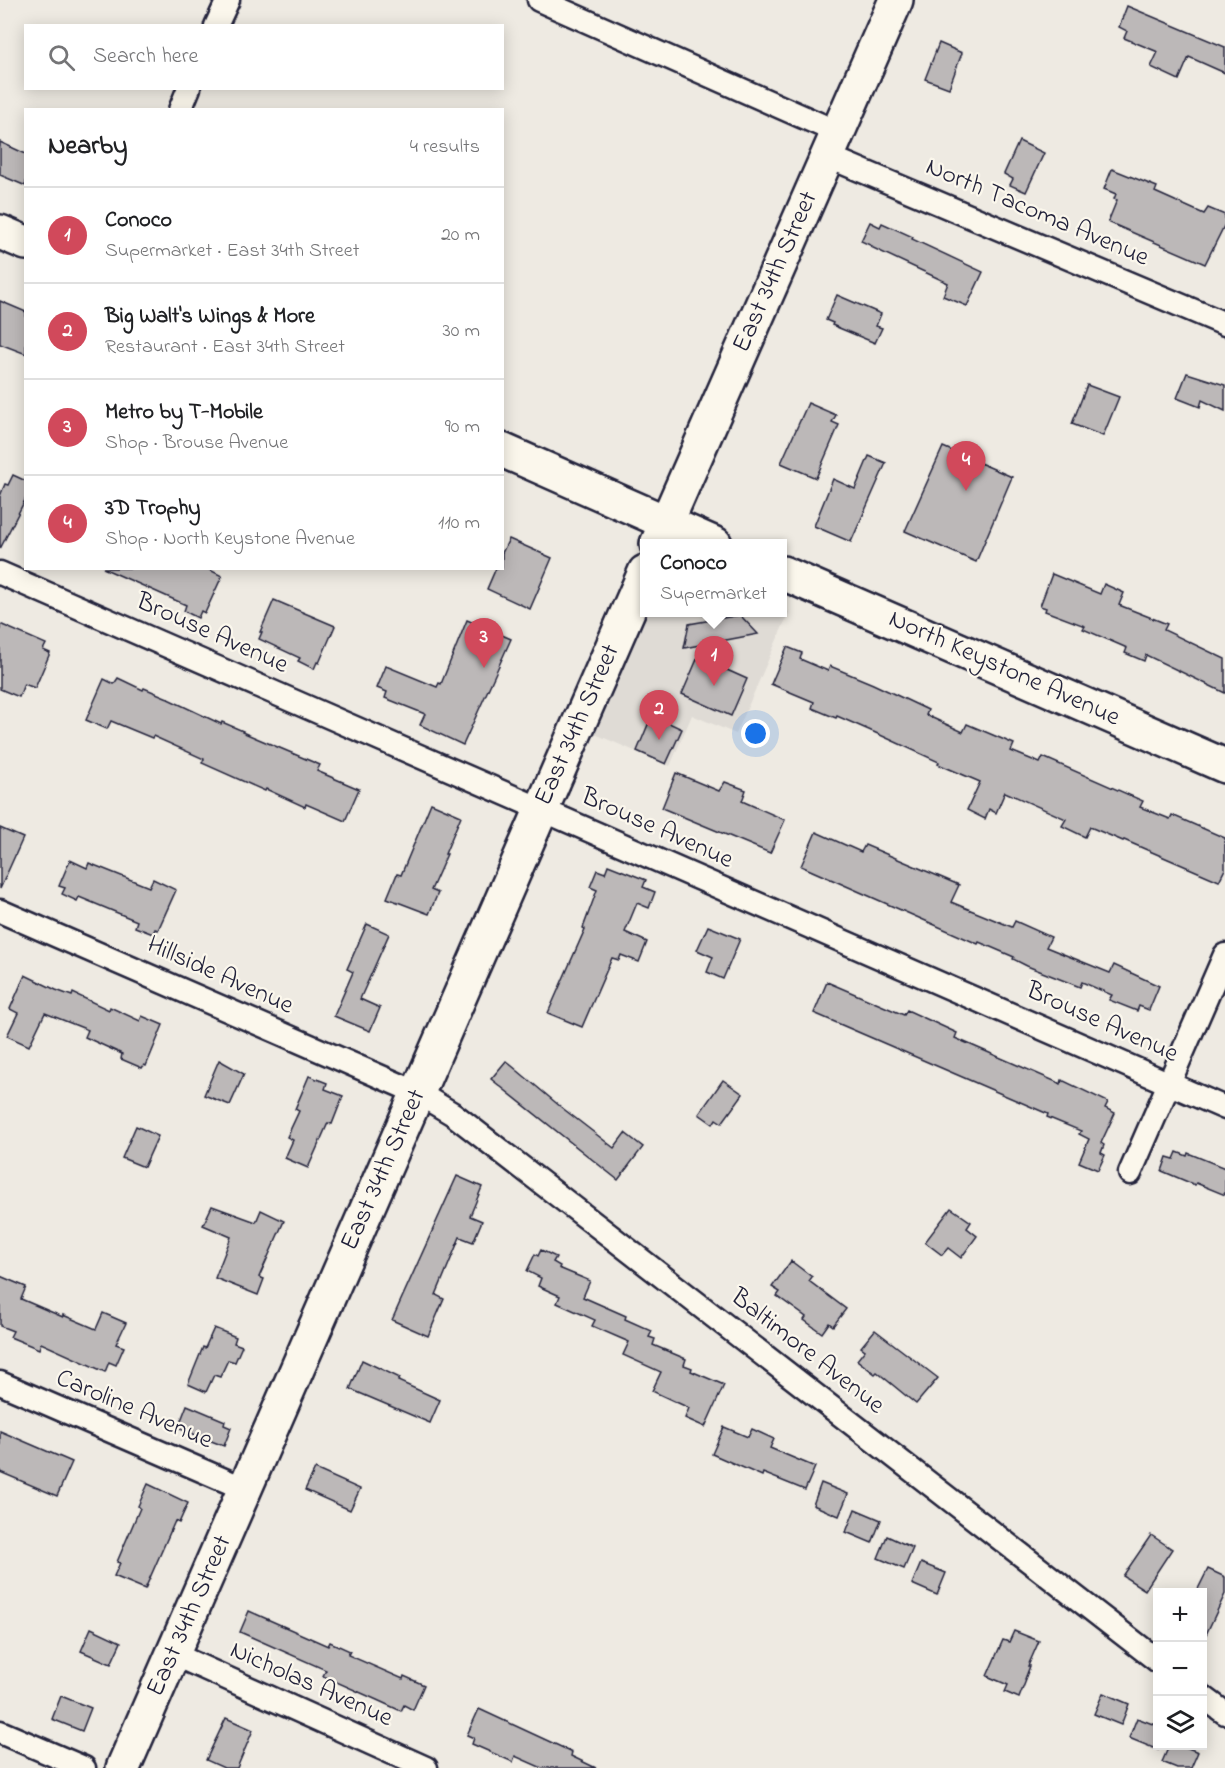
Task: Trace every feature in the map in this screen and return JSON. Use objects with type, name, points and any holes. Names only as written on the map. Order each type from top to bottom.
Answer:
[{"type":"main road","name":"East 34th Street","points":[[662,533],[896,0]]},
{"type":"main road","points":[[0,232],[24,242]]},
{"type":"main road","points":[[504,451],[662,533],[694,539]]},
{"type":"main road","name":"North Keystone Avenue","points":[[787,575],[1225,766]]},
{"type":"main road","name":"East 34th Street","points":[[123,1768],[640,583]]},
{"type":"street","points":[[217,24],[228,0]]},
{"type":"street","name":"North Tacoma Avenue","points":[[539,0],[832,144],[1225,324]]},
{"type":"street","points":[[181,108],[188,90]]},
{"type":"street","name":"Brouse Avenue","points":[[0,573],[1225,1108]]},
{"type":"street","name":"Hillside Avenue","points":[[0,911],[418,1093]]},
{"type":"street","points":[[1130,1173],[1225,955]]},
{"type":"street","name":"Baltimore Avenue","points":[[418,1093],[463,1121],[1153,1657]]},
{"type":"street","name":"Caroline Avenue","points":[[0,1383],[245,1489]]},
{"type":"street","name":"Nicholas Avenue","points":[[173,1654],[426,1768]]},
{"type":"street","points":[[1207,1699],[1225,1713]]},
{"type":"street","points":[[0,1732],[84,1768]]},
{"type":"shaded area","points":[[645,617],[787,617],[736,734],[692,715],[670,766],[595,734]]},
{"type":"building","points":[[1127,6],[1225,47],[1225,73],[1189,57],[1179,80],[1151,67],[1158,52],[1124,38],[1127,31],[1119,27]]},
{"type":"building","points":[[939,43],[962,53],[949,88],[925,79]]},
{"type":"building","points":[[1019,141],[1044,153],[1026,192],[1010,185],[1013,179],[1004,174]]},
{"type":"building","points":[[0,142],[24,153],[24,185],[0,175]]},
{"type":"building","points":[[1112,169],[1157,187],[1155,192],[1204,214],[1208,208],[1225,215],[1225,224],[1205,264],[1108,222],[1117,200],[1114,199],[1116,194],[1104,189]]},
{"type":"building","points":[[870,222],[880,227],[882,223],[983,272],[967,306],[943,296],[948,283],[861,241]]},
{"type":"building","points":[[837,295],[881,314],[876,326],[882,328],[875,343],[832,325],[833,323],[826,320]]},
{"type":"building","points":[[0,301],[24,311],[24,353],[0,344]]},
{"type":"building","points":[[1187,373],[1225,385],[1225,411],[1202,400],[1200,407],[1177,398]]},
{"type":"building","points":[[1087,385],[1119,397],[1103,436],[1072,424]]},
{"type":"building","points":[[808,403],[836,415],[832,422],[839,425],[816,478],[781,463]]},
{"type":"building","points":[[943,447],[1012,477],[976,562],[905,531]]},
{"type":"building","points":[[869,456],[886,463],[851,542],[814,526],[833,479],[855,489]]},
{"type":"building","points":[[13,475],[24,480],[24,502],[0,549],[0,496],[5,484],[8,485]]},
{"type":"building","points":[[509,539],[552,558],[530,609],[487,589],[495,570],[504,570],[504,549]]},
{"type":"building","points":[[107,570],[210,570],[222,576],[205,613],[201,611],[198,618],[184,611],[186,605]]},
{"type":"building","points":[[1052,574],[1100,594],[1104,584],[1124,593],[1119,605],[1167,624],[1164,630],[1225,659],[1225,693],[1146,655],[1144,661],[1125,653],[1127,648],[1083,629],[1085,626],[1045,611],[1046,608],[1040,606]]},
{"type":"building","points":[[274,600],[335,626],[319,663],[317,662],[314,669],[298,661],[300,658],[259,639]]},
{"type":"building","points":[[742,617],[758,634],[684,648],[689,624]]},
{"type":"building","points":[[467,620],[511,639],[463,745],[420,725],[425,714],[385,698],[387,692],[377,688],[386,666],[437,687],[439,683],[441,684]]},
{"type":"building","points":[[0,624],[46,644],[43,650],[50,653],[35,688],[24,684],[19,697],[0,689]]},
{"type":"building","points":[[787,647],[802,653],[800,659],[828,671],[830,666],[873,684],[928,710],[926,715],[963,732],[967,724],[1014,744],[1011,751],[1040,763],[1043,757],[1143,801],[1140,807],[1170,819],[1172,815],[1225,838],[1225,869],[1219,881],[1090,827],[1085,837],[1062,826],[1066,819],[1005,792],[996,813],[989,809],[985,819],[967,810],[980,782],[878,734],[812,708],[814,702],[771,684]]},
{"type":"building","points":[[698,657],[747,679],[731,716],[682,694]]},
{"type":"building","points":[[118,678],[320,765],[317,771],[359,789],[345,821],[306,804],[305,807],[266,789],[265,791],[202,763],[204,759],[153,736],[152,738],[111,721],[107,729],[86,720],[104,679],[114,684]]},
{"type":"building","points":[[652,715],[682,729],[666,764],[637,751]]},
{"type":"building","points":[[676,773],[719,791],[725,782],[746,790],[742,801],[785,820],[770,853],[662,808]]},
{"type":"building","points":[[431,803],[461,816],[431,890],[438,893],[429,914],[387,898],[397,874],[401,875]]},
{"type":"building","points":[[0,828],[23,838],[0,889]]},
{"type":"building","points":[[816,832],[861,852],[865,845],[959,885],[951,902],[1012,927],[1015,921],[1051,937],[1046,947],[1110,973],[1114,965],[1159,986],[1149,1010],[1139,1006],[1137,1011],[1109,1000],[1112,995],[1082,982],[1080,987],[1027,966],[1013,959],[1014,957],[979,942],[978,944],[801,866]]},
{"type":"building","points":[[70,860],[87,868],[89,863],[149,887],[153,879],[176,890],[158,930],[155,929],[153,934],[135,927],[137,921],[79,897],[77,901],[62,894],[65,888],[59,886]]},
{"type":"building","points":[[608,865],[646,880],[643,887],[655,892],[649,908],[637,903],[625,932],[647,942],[639,962],[621,955],[619,960],[612,958],[582,1027],[548,1013],[585,929],[583,928],[597,890],[590,887],[597,870],[605,873]]},
{"type":"building","points":[[367,924],[389,934],[360,999],[380,1008],[370,1031],[334,1016],[353,972],[347,969]]},
{"type":"building","points":[[708,926],[740,939],[723,979],[707,972],[713,957],[697,950]]},
{"type":"building","points":[[25,975],[56,990],[72,996],[73,993],[109,1010],[110,1007],[140,1021],[142,1016],[163,1025],[146,1066],[142,1068],[121,1059],[122,1054],[85,1037],[88,1030],[45,1013],[29,1046],[7,1036],[18,1013],[10,1009]]},
{"type":"building","points":[[827,982],[904,1015],[907,1010],[957,1033],[955,1038],[1061,1084],[1062,1080],[1108,1102],[1105,1108],[1115,1113],[1101,1143],[1104,1145],[1101,1153],[1105,1155],[1098,1170],[1079,1162],[1089,1139],[1079,1134],[1081,1131],[1047,1117],[1048,1114],[814,1013]]},
{"type":"building","points":[[219,1060],[244,1074],[230,1105],[204,1095]]},
{"type":"building","points":[[506,1061],[614,1148],[625,1133],[643,1147],[618,1180],[491,1079]]},
{"type":"building","points":[[309,1076],[327,1083],[325,1089],[343,1096],[332,1124],[328,1123],[308,1168],[285,1158],[293,1140],[287,1137],[299,1111],[295,1109]]},
{"type":"building","points":[[723,1080],[743,1094],[722,1123],[716,1119],[713,1124],[699,1114]]},
{"type":"building","points":[[136,1126],[158,1136],[144,1167],[122,1158]]},
{"type":"building","points":[[1177,1152],[1187,1156],[1188,1153],[1225,1168],[1225,1195],[1162,1171],[1167,1157],[1174,1159]]},
{"type":"building","points":[[457,1176],[482,1187],[470,1216],[482,1221],[473,1242],[460,1237],[436,1295],[444,1299],[428,1336],[392,1320]]},
{"type":"building","points":[[212,1206],[256,1222],[261,1210],[284,1221],[259,1277],[264,1279],[258,1295],[215,1278],[231,1237],[203,1225]]},
{"type":"building","points":[[951,1208],[971,1222],[967,1228],[977,1236],[961,1258],[948,1248],[942,1255],[925,1242]]},
{"type":"building","points":[[541,1250],[556,1257],[553,1262],[560,1266],[559,1268],[590,1281],[583,1297],[626,1316],[625,1319],[652,1331],[649,1337],[655,1339],[653,1345],[686,1359],[684,1365],[692,1368],[691,1371],[724,1385],[705,1427],[685,1418],[689,1408],[652,1391],[661,1372],[623,1355],[629,1342],[592,1326],[595,1320],[557,1303],[560,1296],[538,1286],[541,1278],[527,1271],[535,1254],[538,1256]]},
{"type":"building","points":[[791,1261],[812,1277],[809,1281],[846,1309],[833,1326],[829,1323],[822,1333],[804,1320],[806,1317],[777,1296],[780,1292],[772,1287]]},
{"type":"building","points":[[0,1276],[26,1287],[21,1299],[63,1317],[63,1315],[96,1329],[103,1313],[126,1323],[116,1344],[124,1347],[116,1365],[109,1362],[105,1372],[41,1343],[39,1349],[10,1337],[13,1331],[0,1326]]},
{"type":"building","points":[[214,1328],[236,1337],[234,1343],[242,1346],[235,1362],[228,1360],[220,1377],[214,1375],[206,1392],[188,1384],[203,1347],[205,1348]]},
{"type":"building","points":[[875,1330],[938,1378],[916,1404],[877,1372],[875,1374],[857,1360],[865,1350],[861,1347]]},
{"type":"building","points":[[362,1360],[400,1378],[398,1381],[440,1400],[430,1423],[350,1389]]},
{"type":"building","points":[[187,1405],[225,1421],[224,1425],[231,1428],[224,1446],[178,1428]]},
{"type":"building","points":[[724,1427],[748,1437],[752,1429],[774,1439],[770,1448],[815,1467],[805,1490],[763,1473],[762,1476],[712,1454]]},
{"type":"building","points":[[0,1431],[72,1462],[57,1496],[0,1472]]},
{"type":"building","points":[[315,1469],[360,1489],[350,1510],[305,1490]]},
{"type":"building","points":[[821,1483],[848,1494],[839,1516],[813,1505]]},
{"type":"building","points":[[148,1484],[188,1503],[179,1523],[175,1521],[145,1589],[114,1576],[120,1563],[117,1562]]},
{"type":"building","points":[[855,1509],[881,1520],[872,1543],[846,1532]]},
{"type":"building","points":[[1151,1535],[1172,1549],[1145,1590],[1123,1576]]},
{"type":"building","points":[[887,1536],[913,1548],[904,1569],[878,1558]]},
{"type":"building","points":[[921,1563],[946,1573],[937,1595],[912,1584]]},
{"type":"building","points":[[1208,1569],[1225,1577],[1225,1594],[1207,1632],[1207,1588],[1198,1588]]},
{"type":"building","points":[[249,1611],[328,1646],[330,1642],[350,1651],[348,1655],[403,1679],[404,1676],[424,1685],[413,1710],[404,1705],[401,1711],[323,1676],[326,1670],[240,1632]]},
{"type":"building","points":[[91,1628],[121,1642],[111,1664],[81,1651]]},
{"type":"building","points":[[1014,1631],[1039,1641],[1028,1666],[1030,1666],[1019,1698],[1005,1692],[1008,1685],[987,1676],[1003,1640],[1009,1642]]},
{"type":"building","points":[[1103,1693],[1129,1704],[1121,1725],[1094,1714]]},
{"type":"building","points":[[61,1696],[91,1708],[82,1731],[52,1719]]},
{"type":"building","points":[[479,1709],[572,1752],[571,1756],[596,1768],[542,1768],[515,1756],[513,1762],[472,1744],[474,1738],[467,1735]]},
{"type":"building","points":[[226,1718],[253,1730],[237,1768],[224,1768],[206,1760]]},
{"type":"building","points":[[1137,1718],[1153,1724],[1153,1748],[1129,1738]]},
{"type":"building","points":[[1167,1750],[1198,1752],[1191,1768],[1177,1768],[1162,1762]]},
{"type":"place","name":"3D Trophy","points":[[966,491]]},
{"type":"place","name":"Metro by T-Mobile","points":[[484,668]]},
{"type":"place","name":"Conoco","points":[[714,686]]},
{"type":"place","name":"Big Walt's Wings & More","points":[[659,740]]}]
